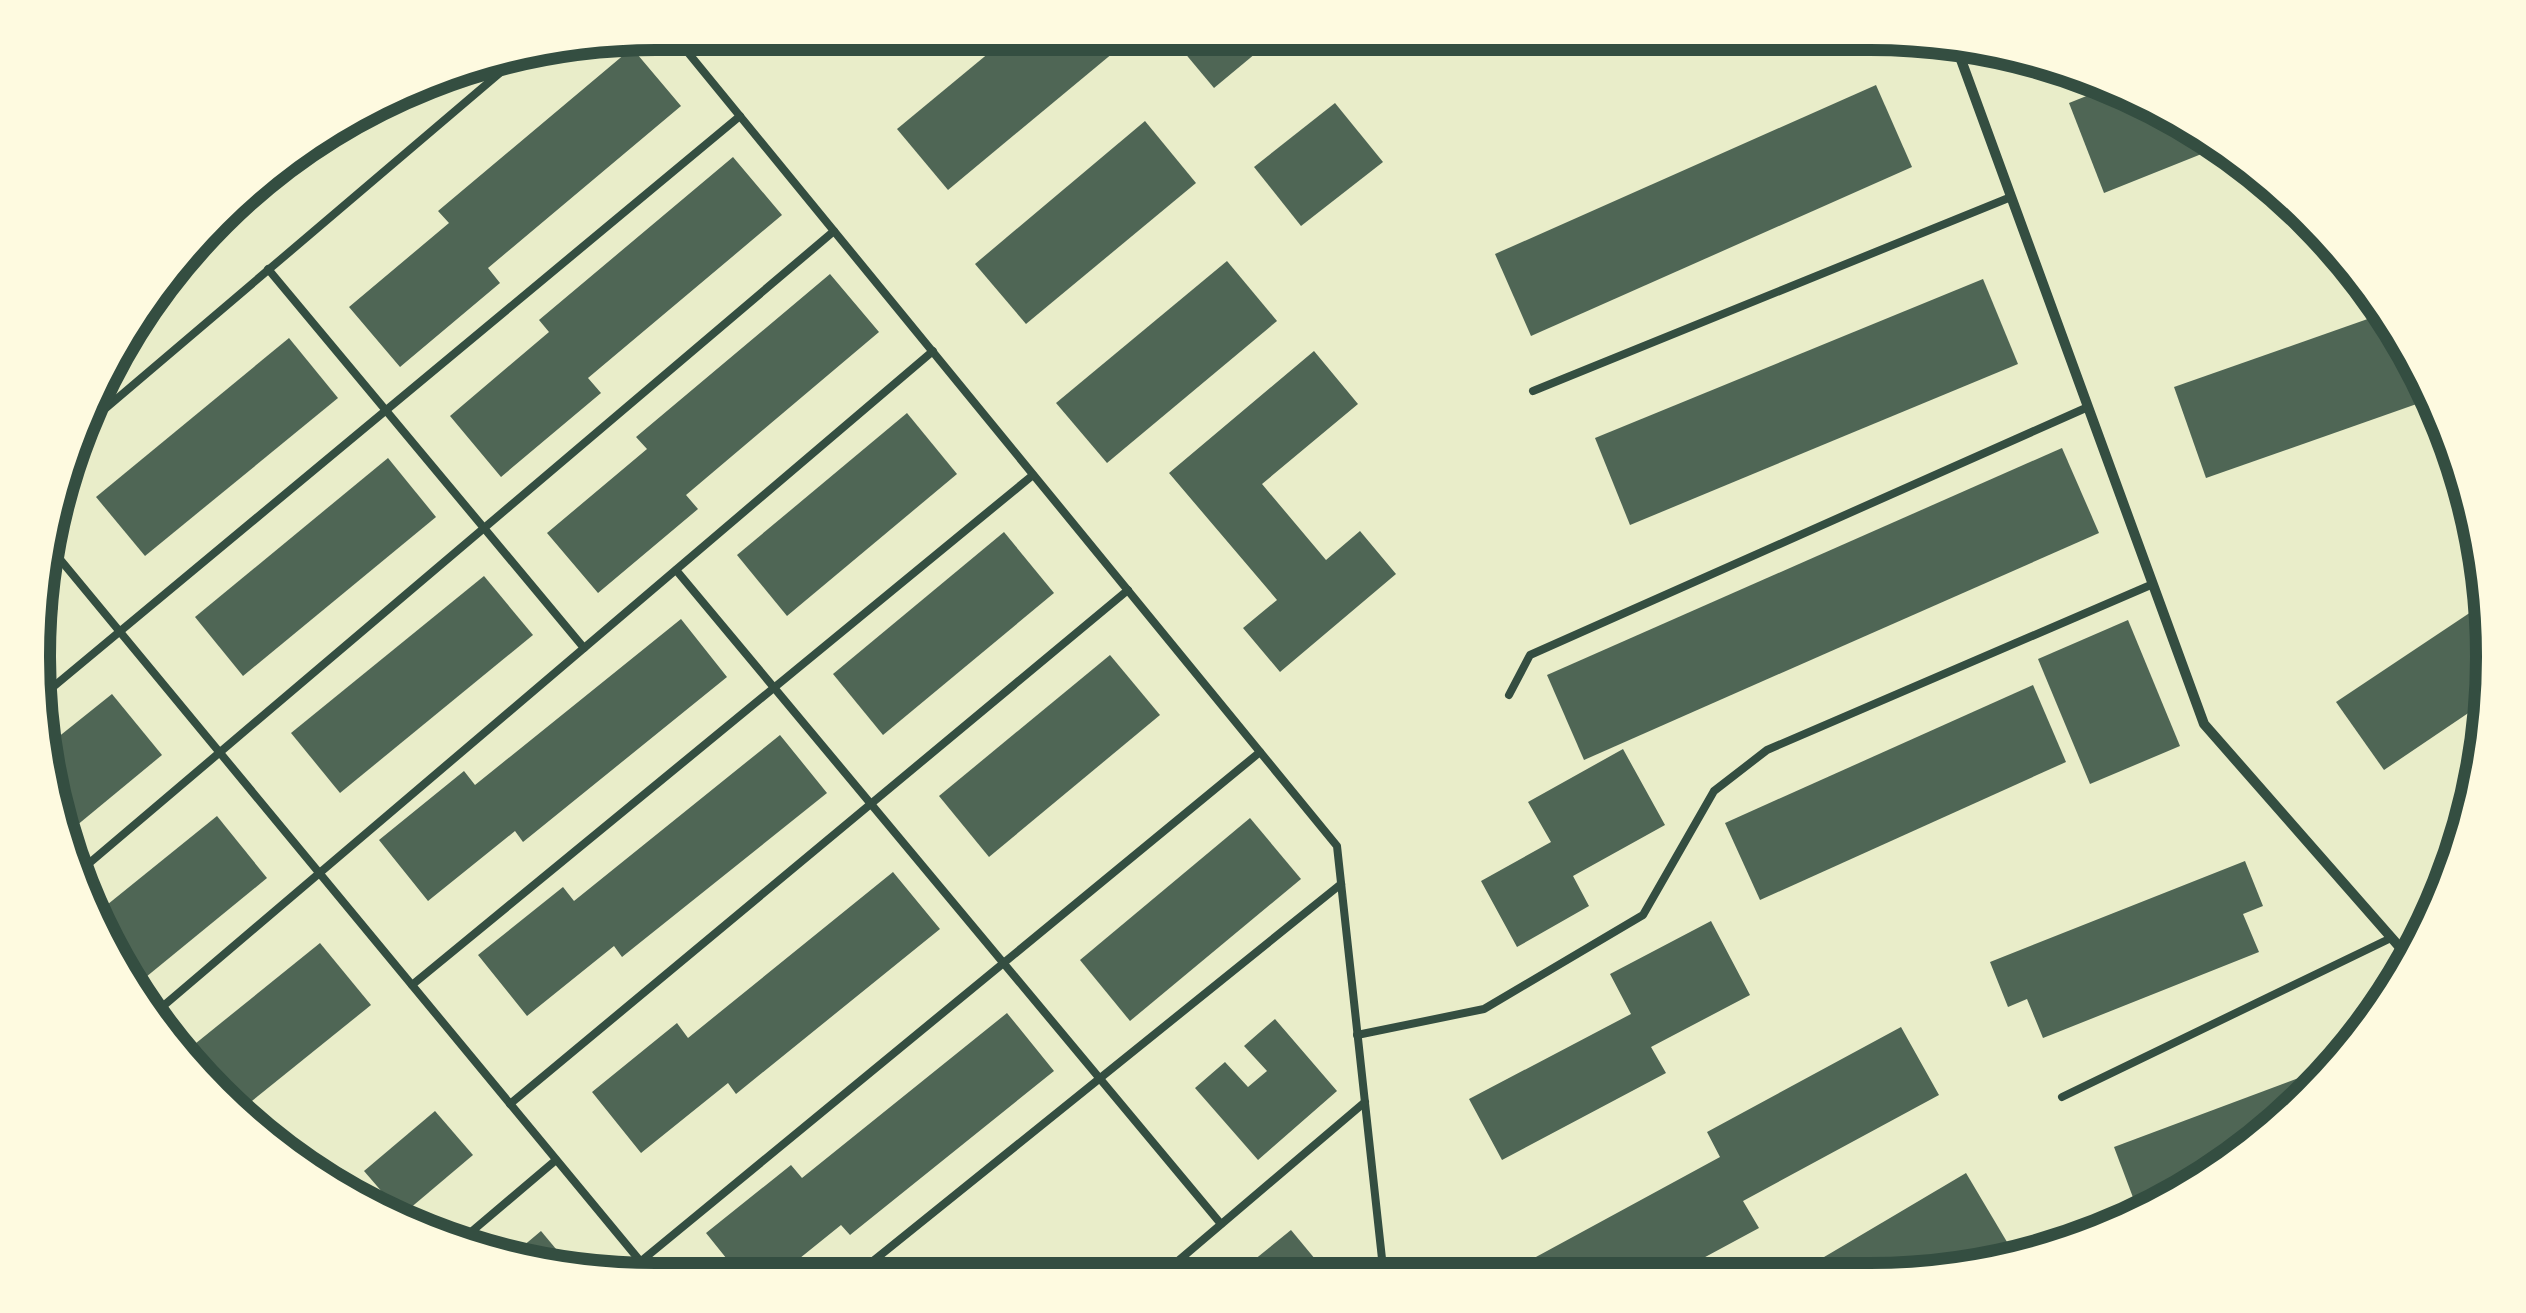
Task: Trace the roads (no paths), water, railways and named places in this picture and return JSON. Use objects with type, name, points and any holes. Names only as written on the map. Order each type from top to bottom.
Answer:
[{"type":"street","points":[[1960,57],[2204,724],[2401,949]]},
{"type":"lane","points":[[687,50],[1337,846],[1382,1263]]},
{"type":"lane","points":[[102,411],[503,70]]},
{"type":"lane","points":[[51,689],[740,116]]},
{"type":"lane","points":[[1532,391],[2011,197]]},
{"type":"lane","points":[[87,865],[834,231]]},
{"type":"lane","points":[[268,269],[584,648]]},
{"type":"lane","points":[[162,1007],[933,352]]},
{"type":"lane","points":[[1508,696],[1530,655],[2088,407]]},
{"type":"lane","points":[[412,985],[1033,475]]},
{"type":"lane","points":[[58,558],[640,1262],[1260,752]]},
{"type":"lane","points":[[676,570],[1221,1224]]},
{"type":"lane","points":[[1357,1035],[1484,1009],[1643,915],[1714,791],[1767,750],[2153,584]]},
{"type":"lane","points":[[510,1104],[1128,590]]},
{"type":"lane","points":[[871,1263],[1341,884]]},
{"type":"lane","points":[[2062,1096],[2391,938]]},
{"type":"lane","points":[[1176,1263],[1365,1102]]},
{"type":"lane","points":[[470,1233],[556,1160]]}]
